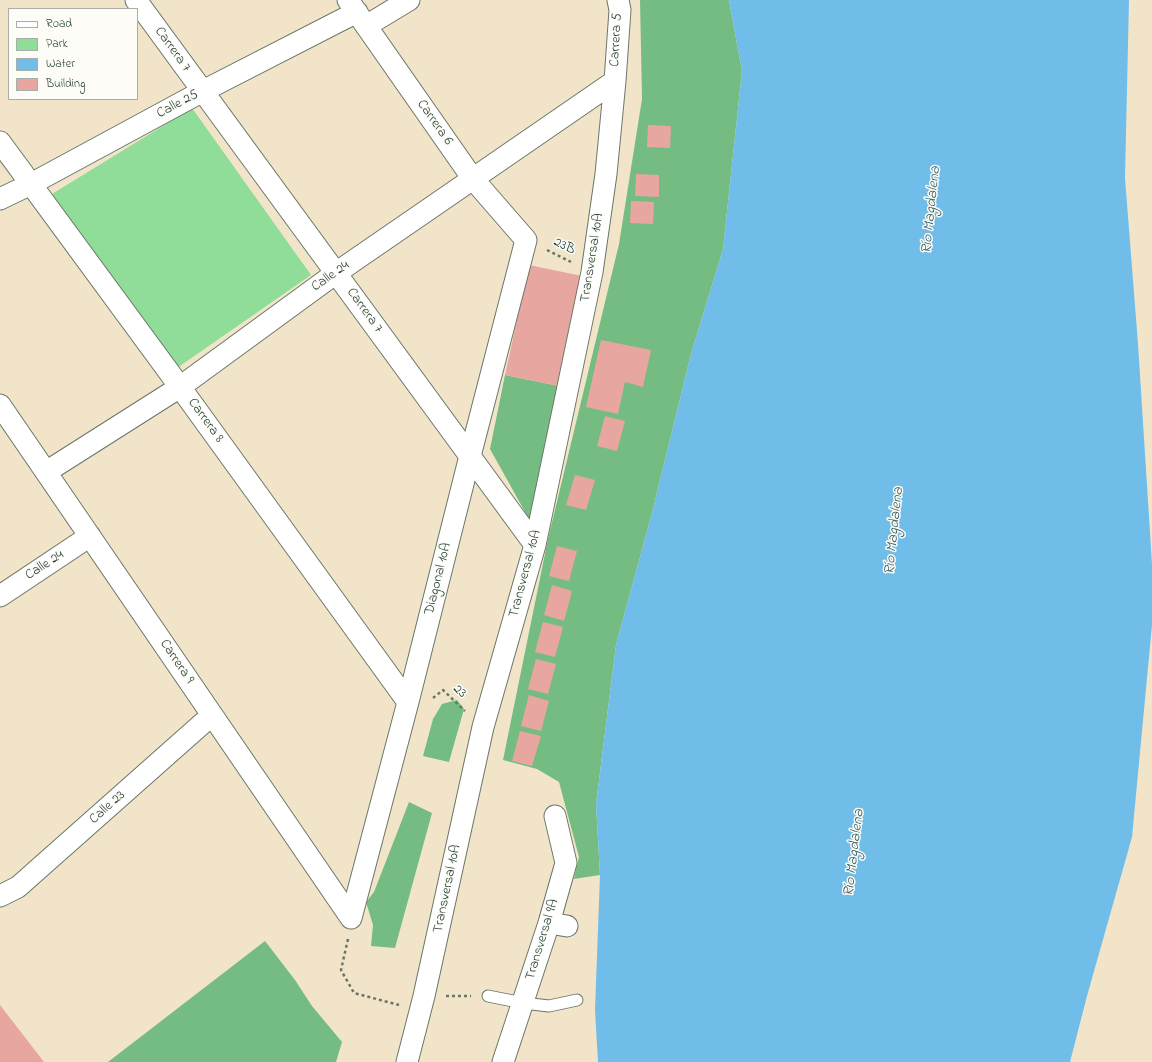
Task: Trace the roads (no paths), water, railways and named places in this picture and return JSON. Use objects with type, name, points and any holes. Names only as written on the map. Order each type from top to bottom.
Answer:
[{"type":"street","name":"Carrera 7","points":[[136,0],[535,545]]},
{"type":"street","name":"Calle 25","points":[[0,199],[31,184],[203,91],[357,13],[409,0]]},
{"type":"street","name":"Carrera 5","points":[[615,81],[620,10],[618,0]]},
{"type":"street","name":"Carrera 6","points":[[357,13],[473,179],[526,240]]},
{"type":"street","name":"Calle 24","points":[[46,472],[180,386],[336,273],[615,81]]},
{"type":"street","name":"Transversal 10A","points":[[407,1062],[422,1003],[483,727],[535,545],[592,272],[606,174],[615,81]]},
{"type":"street","name":"Carrera 8","points":[[0,142],[180,386],[408,702]]},
{"type":"street","name":"Diagonal 10A","points":[[351,918],[408,702],[526,240]]},
{"type":"street","name":"Carrera 9","points":[[0,405],[351,918]]},
{"type":"street","name":"Calle 24","points":[[0,596],[90,536]]},
{"type":"street","name":"Calle 23","points":[[0,896],[18,888],[212,715]]},
{"type":"street","name":"Transversal 9A","points":[[503,1062],[523,1003],[558,925],[566,863],[555,816]]},
{"type":"lane","points":[[488,996],[523,1003],[549,1006],[577,1000]]},
{"type":"water","name":"Río Magdalena","points":[[729,0],[1129,0],[1125,178],[1138,344],[1152,564],[1152,625],[1132,837],[1070,1062],[598,1062],[595,1010],[600,875],[596,804],[616,645],[652,513],[691,354],[723,249],[742,71]]}]
